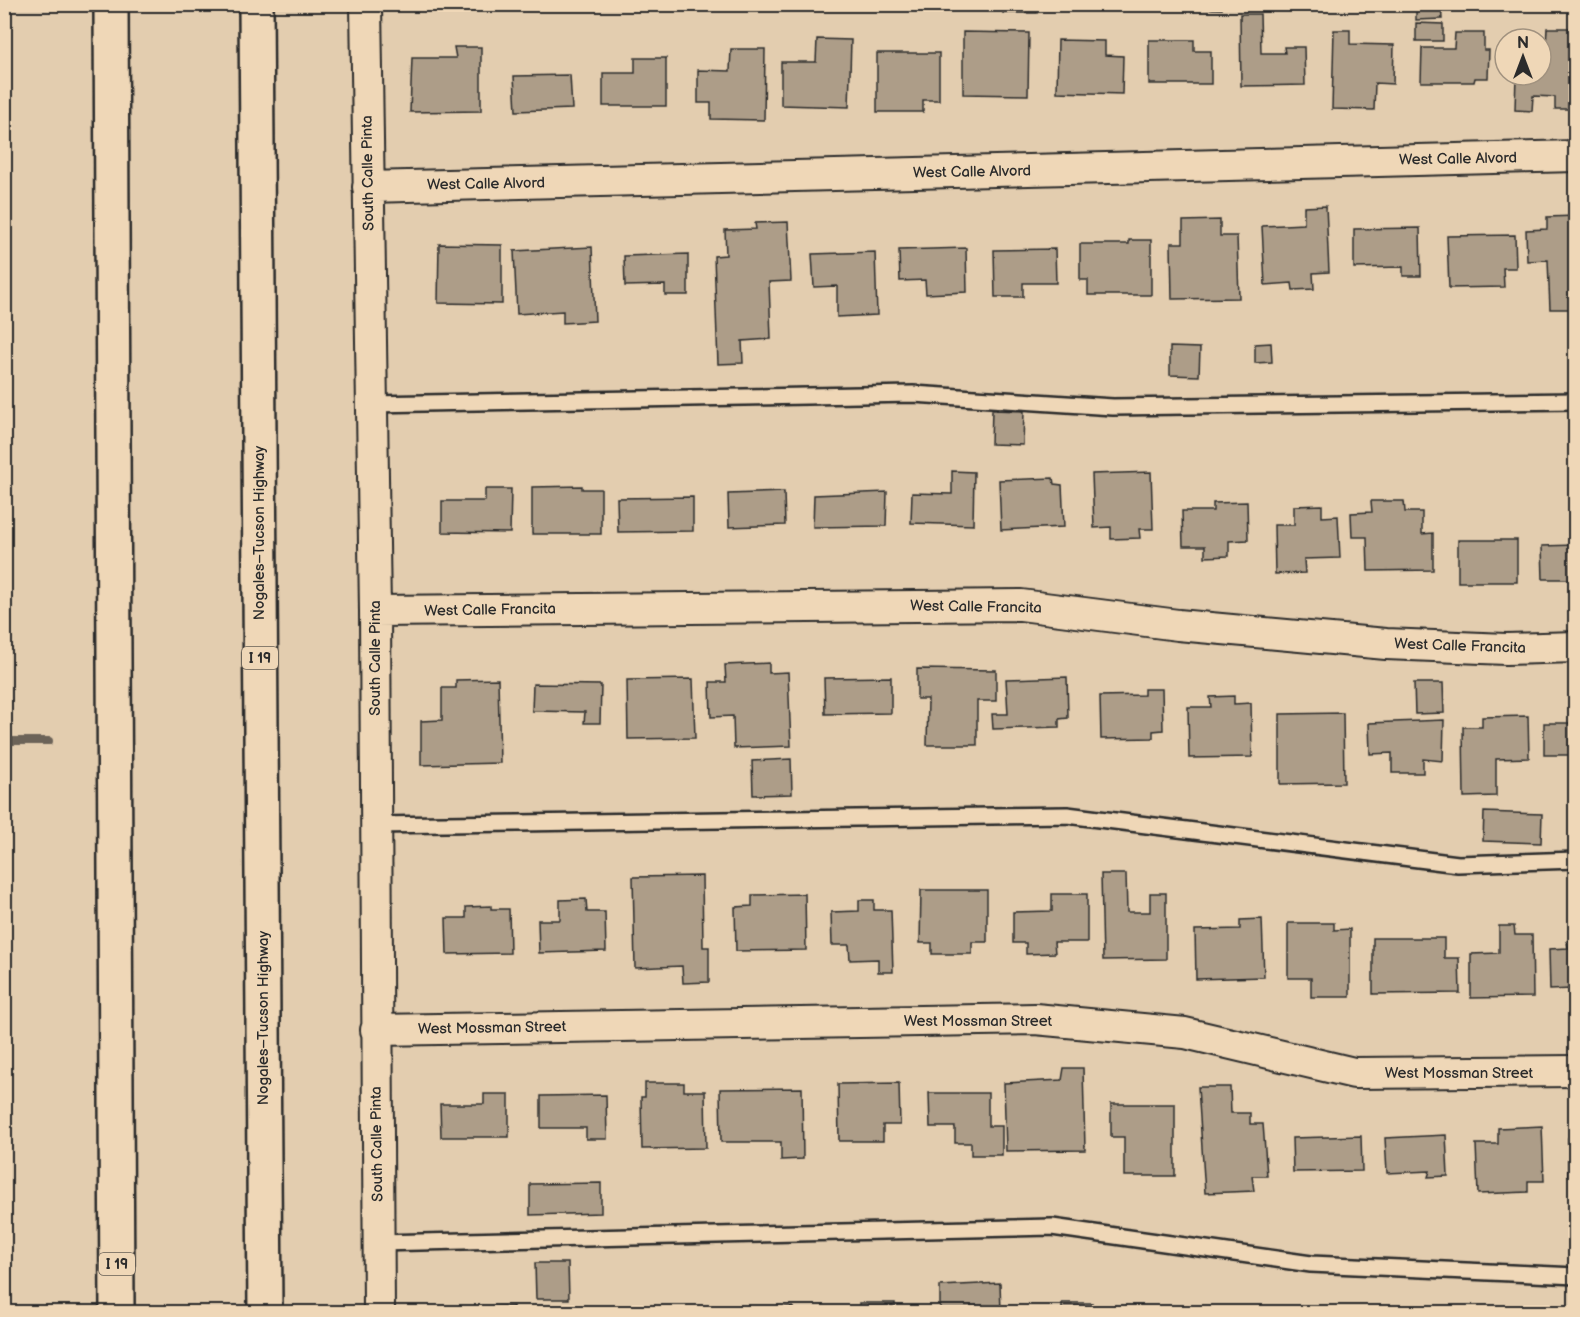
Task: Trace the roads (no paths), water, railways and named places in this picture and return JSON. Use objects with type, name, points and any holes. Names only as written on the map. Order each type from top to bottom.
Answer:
[{"type":"highway","name":"I 19","points":[[111,4],[117,1312]]},
{"type":"highway","name":"Nogales–Tucson Highway","points":[[256,4],[265,1312]]},
{"type":"street","name":"South Calle Pinta","points":[[366,4],[375,611],[379,1312]]},
{"type":"street","name":"West Calle Alvord","points":[[368,187],[1575,156]]},
{"type":"street","name":"West Calle Francita","points":[[375,611],[1021,605],[1178,625],[1386,644],[1506,649],[1575,647]]},
{"type":"street","name":"West Mossman Street","points":[[376,1030],[1035,1019],[1185,1034],[1354,1073],[1575,1071]]},
{"type":"lane","points":[[371,404],[913,394],[1113,407],[1575,401]]},
{"type":"lane","points":[[375,825],[1067,815],[1458,864],[1575,860]]},
{"type":"lane","points":[[378,1243],[1052,1227],[1311,1264],[1575,1276]]},
{"type":"waterway","points":[[4,741],[49,741]]}]
